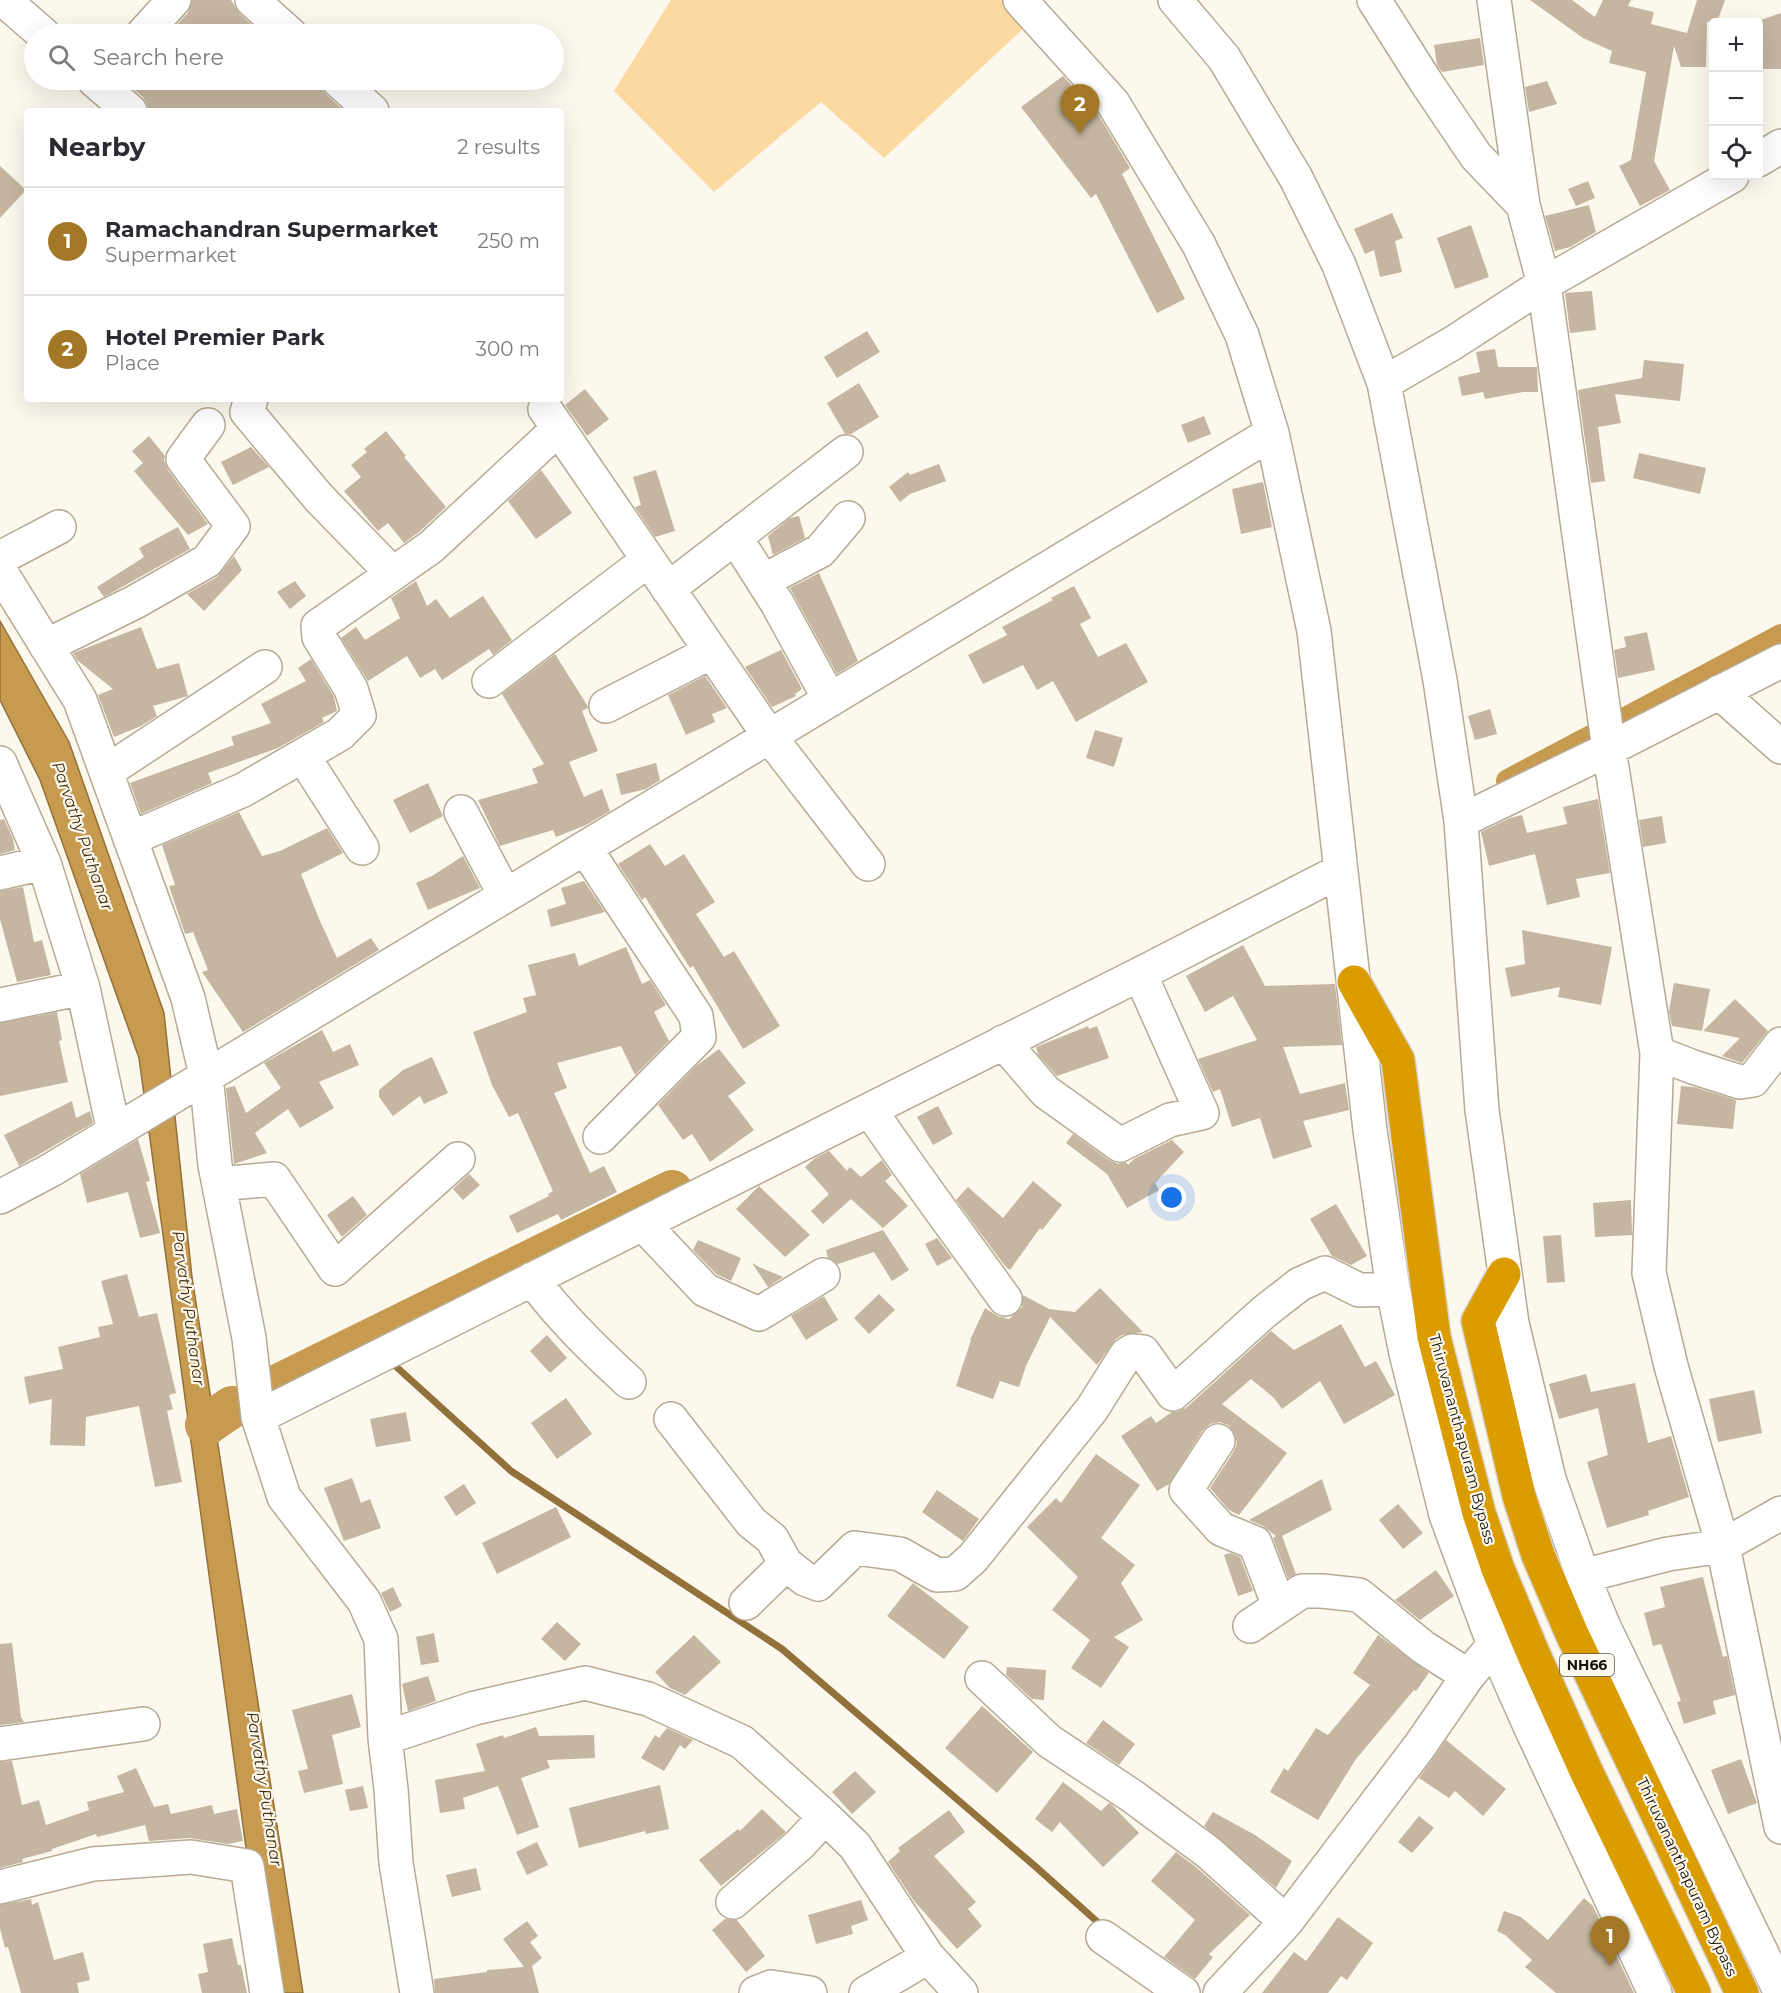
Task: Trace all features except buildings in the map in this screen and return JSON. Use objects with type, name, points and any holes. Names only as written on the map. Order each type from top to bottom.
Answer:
[{"type":"highway","name":"Thiruvananthapuram Bypass","points":[[1353,982],[1398,1060],[1434,1337],[1479,1513],[1498,1569],[1533,1653],[1587,1773],[1694,1993]]},
{"type":"highway","name":"Thiruvananthapuram Bypass","points":[[1504,1274],[1478,1321],[1519,1496],[1538,1555],[1572,1634],[1742,1993]]},
{"type":"street","points":[[4,0],[32,24]]},
{"type":"street","points":[[152,24],[174,0]]},
{"type":"street","points":[[252,0],[279,24]]},
{"type":"street","points":[[1020,0],[1113,103],[1199,245],[1242,335],[1272,433],[1314,631],[1370,1130],[1393,1289],[1406,1353],[1446,1515],[1494,1645],[1655,1993]]},
{"type":"street","points":[[1175,0],[1224,58],[1296,178],[1339,265],[1384,383],[1440,680],[1461,821],[1482,1110],[1504,1274],[1512,1323],[1549,1479],[1583,1576],[1604,1627],[1780,1989]]},
{"type":"street","points":[[1374,0],[1476,156],[1523,205]]},
{"type":"street","points":[[1494,0],[1523,205],[1544,284],[1609,749],[1658,1053],[1649,1273],[1671,1366],[1723,1546],[1777,1782],[1781,1827]]},
{"type":"street","points":[[106,90],[127,108]]},
{"type":"street","points":[[349,90],[369,108]]},
{"type":"street","points":[[1763,157],[1781,146]]},
{"type":"street","points":[[1384,383],[1453,343],[1544,284],[1725,180]]},
{"type":"street","points":[[250,402],[247,412],[319,498],[392,573]]},
{"type":"street","points":[[130,839],[243,790],[340,734],[359,715],[351,689],[319,637],[318,626],[431,547],[551,419],[770,737],[868,864]]},
{"type":"street","points":[[46,646],[135,602],[207,561],[233,526],[183,459],[208,425]]},
{"type":"street","points":[[0,1197],[51,1170],[1272,433]]},
{"type":"street","points":[[668,589],[846,452]]},
{"type":"street","points":[[763,581],[820,551],[849,518]]},
{"type":"street","points":[[0,558],[59,527]]},
{"type":"street","points":[[735,537],[763,581],[830,700]]},
{"type":"street","points":[[489,681],[648,560]]},
{"type":"street","points":[[0,572],[80,700],[188,998],[198,1080],[249,1338],[258,1418],[284,1497],[364,1601],[381,1638],[385,1738],[396,1863],[417,1993]]},
{"type":"street","points":[[606,706],[711,652]]},
{"type":"street","points":[[1461,821],[1781,661]]},
{"type":"street","points":[[106,772],[265,667]]},
{"type":"street","points":[[1719,692],[1781,747]]},
{"type":"street","points":[[303,756],[362,848]]},
{"type":"street","points":[[0,764],[44,863],[127,1124]]},
{"type":"street","points":[[461,812],[506,895]]},
{"type":"street","points":[[585,848],[696,1016],[699,1037],[600,1137]]},
{"type":"street","points":[[0,873],[44,863]]},
{"type":"street","points":[[258,1418],[1340,871]]},
{"type":"street","points":[[1003,1042],[1046,1092],[1120,1145],[1170,1120],[1202,1113],[1140,974]]},
{"type":"street","points":[[0,1005],[83,988]]},
{"type":"street","points":[[1658,1053],[1740,1082],[1753,1080],[1781,1044]]},
{"type":"street","points":[[870,1110],[915,1178],[1005,1299]]},
{"type":"street","points":[[219,1184],[274,1179],[336,1269],[458,1159]]},
{"type":"street","points":[[643,1224],[705,1290],[759,1314],[823,1275]]},
{"type":"street","points":[[671,1419],[751,1522],[772,1539],[786,1564],[805,1579],[818,1584],[855,1548],[900,1554],[937,1575],[955,1574],[973,1558],[1092,1409],[1126,1355],[1132,1351],[1143,1352],[1173,1394],[1264,1312],[1300,1284],[1325,1273],[1359,1290],[1393,1289]]},
{"type":"street","points":[[532,1279],[550,1304],[629,1382]]},
{"type":"street","points":[[1218,1441],[1186,1490],[1221,1529],[1255,1543],[1279,1606]]},
{"type":"street","points":[[1583,1576],[1668,1554],[1723,1546],[1776,1522]]},
{"type":"street","points":[[746,1603],[786,1564]]},
{"type":"street","points":[[1250,1626],[1302,1591],[1359,1595],[1423,1647],[1468,1676]]},
{"type":"street","points":[[1220,1993],[1286,1922],[1419,1747],[1468,1676],[1494,1645]]},
{"type":"street","points":[[982,1677],[1049,1741],[1208,1852],[1286,1922]]},
{"type":"street","points":[[385,1738],[476,1708],[585,1683],[648,1699],[742,1742],[825,1816],[855,1846],[928,1957],[961,1993]]},
{"type":"street","points":[[0,1744],[143,1724]]},
{"type":"street","points":[[733,1902],[799,1845],[825,1816]]},
{"type":"street","points":[[0,1887],[93,1864],[191,1857],[247,1866],[267,1993]]},
{"type":"street","points":[[1103,1937],[1183,1993]]},
{"type":"street","points":[[866,1993],[928,1957]]},
{"type":"street","points":[[756,1993],[771,1987],[810,1993]]},
{"type":"shaded area","points":[[671,0],[1019,0],[1038,15],[884,158],[821,102],[714,192],[614,91]]},
{"type":"water","name":"Parvathy Puthanar","points":[[0,621],[69,742],[164,1013],[192,1277],[303,1993],[270,1993],[252,1892],[139,1058],[40,780],[0,700]]},
{"type":"waterway","points":[[1618,723],[1781,636]]},
{"type":"waterway","points":[[1508,781],[1591,737]]},
{"type":"waterway","points":[[262,1393],[672,1191]]},
{"type":"waterway","points":[[360,1343],[370,1346]]},
{"type":"waterway","points":[[391,1362],[511,1471],[782,1649],[1102,1926]]},
{"type":"waterway","points":[[206,1425],[232,1407]]},
{"type":"place","name":"Hotel Premier Park","points":[[1080,134]]},
{"type":"place","name":"Ramachandran Supermarket","points":[[1610,1966]]}]
